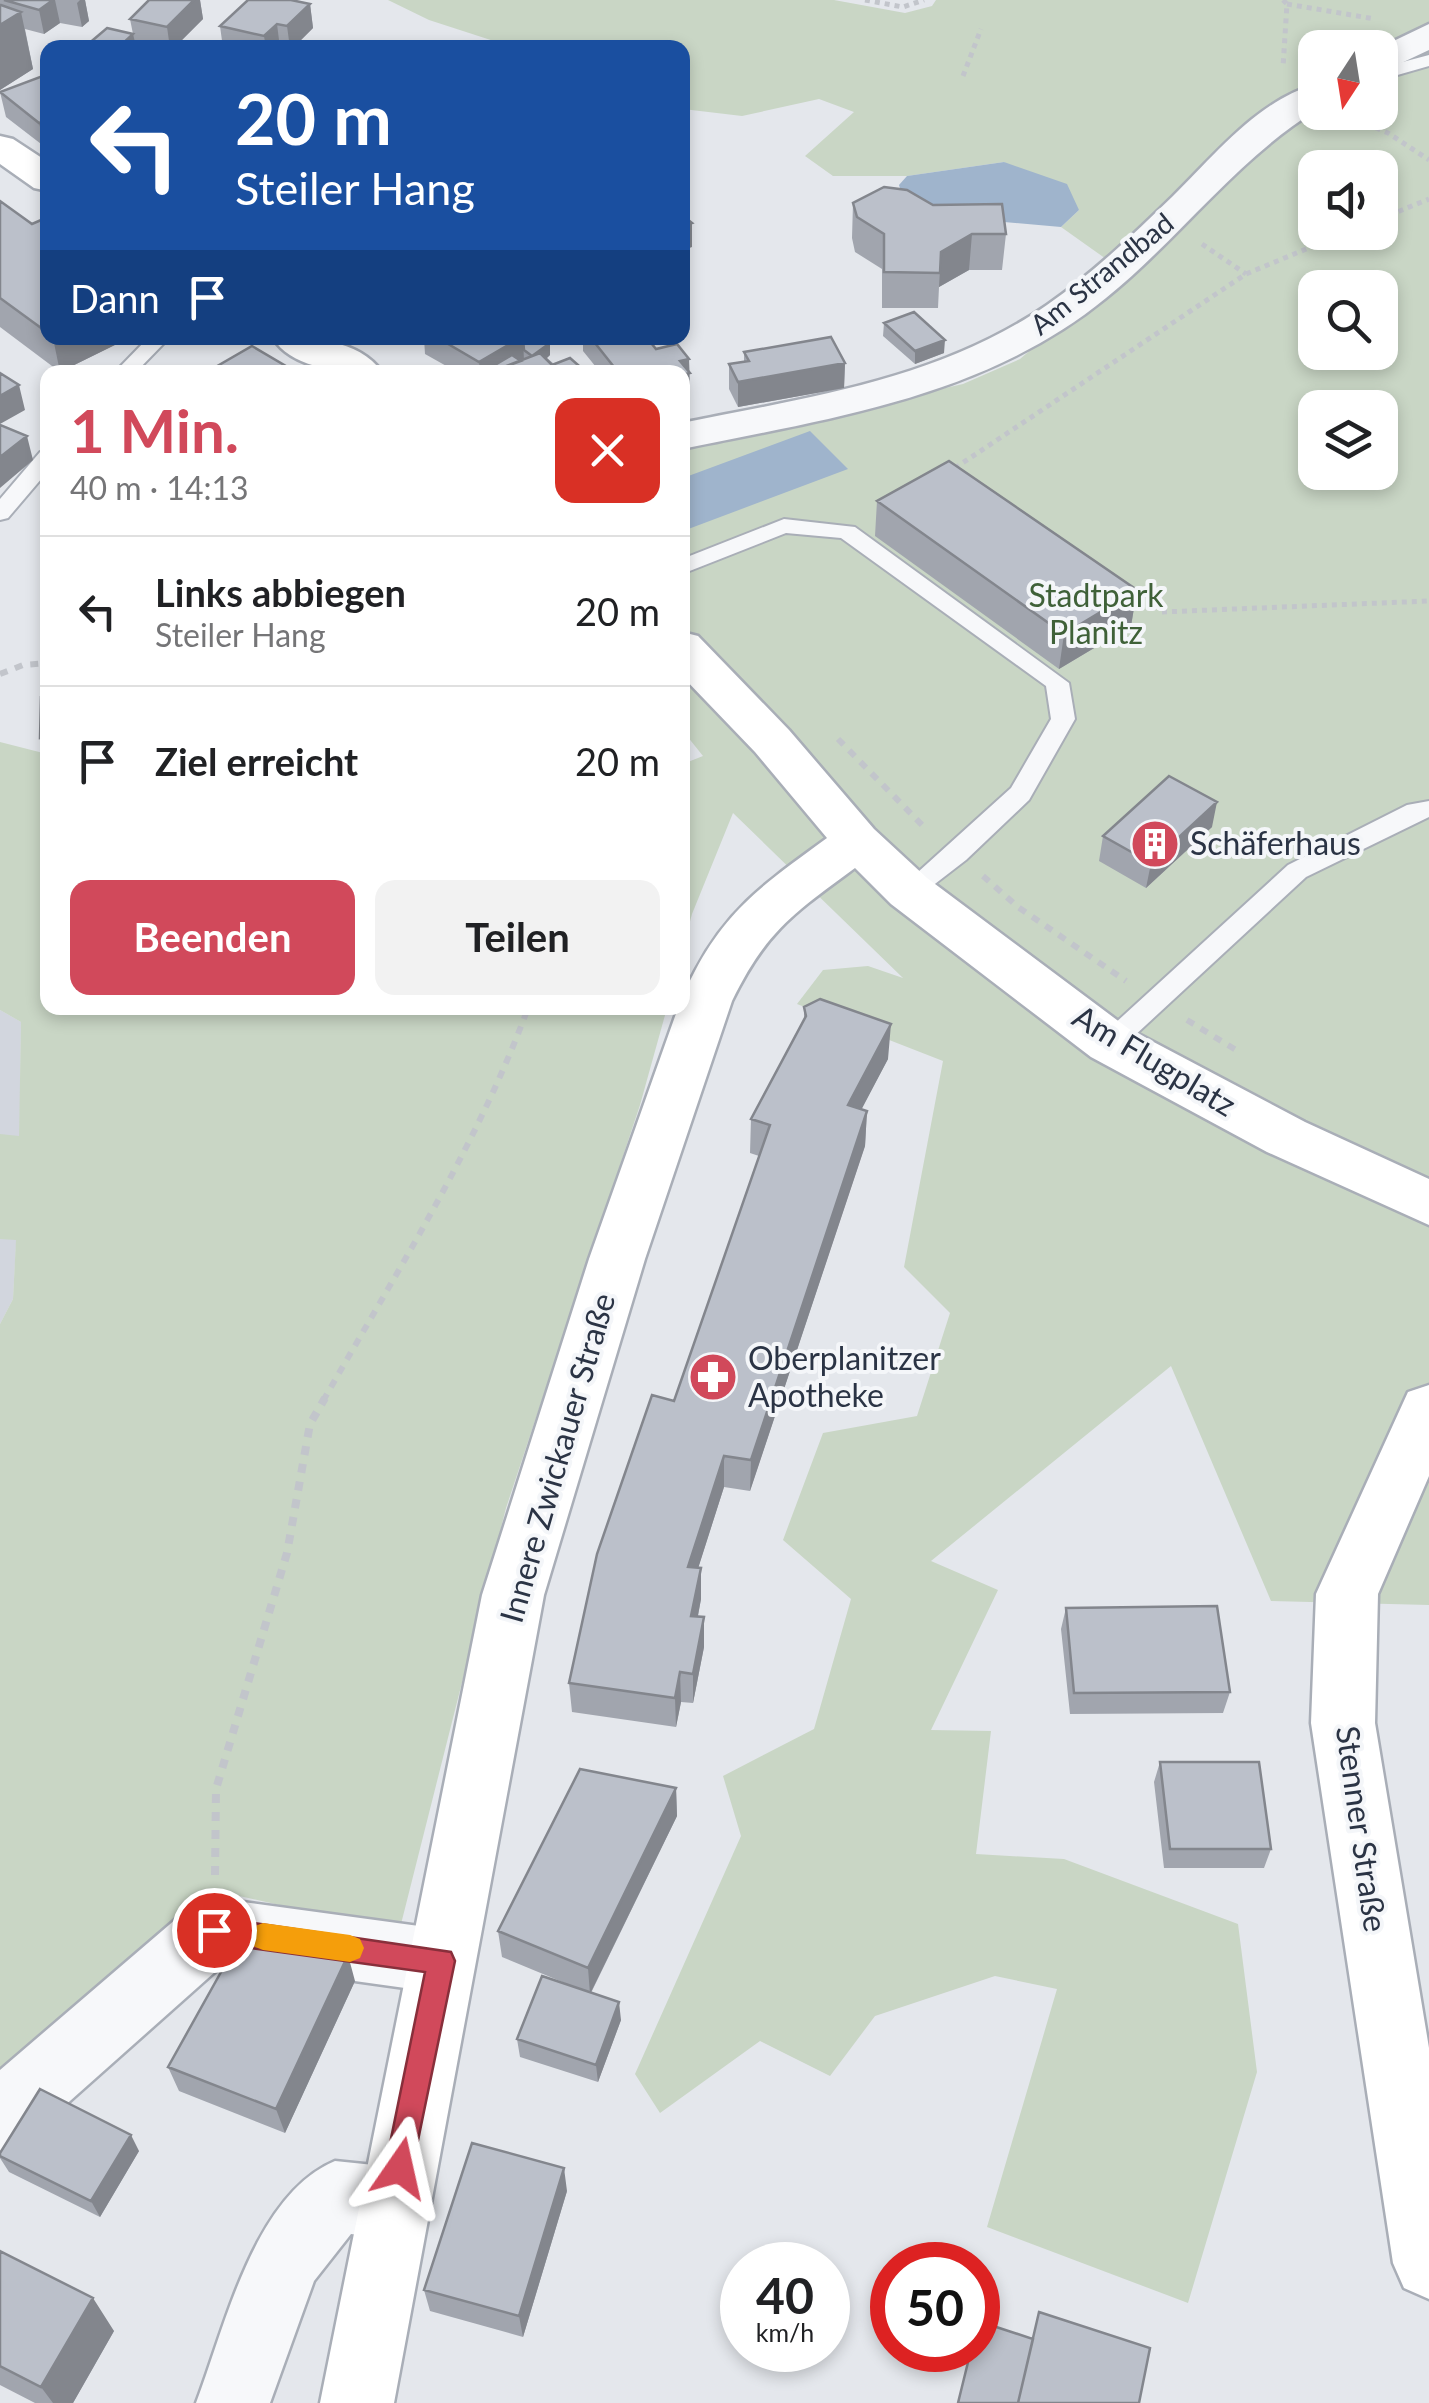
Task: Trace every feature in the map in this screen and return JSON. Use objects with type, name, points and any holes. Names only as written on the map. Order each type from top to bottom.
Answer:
[{"type":"main road","points":[[0,147],[40,174]]},
{"type":"main road","points":[[308,345],[347,365]]},
{"type":"main road","points":[[690,655],[772,741],[857,841]]},
{"type":"main road","name":"Am Flugplatz","points":[[857,841],[909,891],[1110,1043],[1286,1137],[1429,1203]]},
{"type":"main road","name":"Innere Zwickauer Straße","points":[[357,2403],[392,2203],[513,1595],[617,1259],[706,1001],[729,955],[764,910],[857,841]]},
{"type":"main road","name":"Stenner Straße","points":[[1429,1408],[1347,1594],[1343,1722],[1429,2263]]},
{"type":"street","points":[[1398,52],[1429,35]]},
{"type":"street","name":"Am Strandbad","points":[[690,434],[953,374],[996,354],[1062,313],[1169,222],[1236,156],[1298,116]]},
{"type":"street","points":[[0,2116],[214,1930],[441,1961]]},
{"type":"street","points":[[233,2403],[286,2260],[335,2197],[392,2203]]},
{"type":"lane","points":[[1398,69],[1429,60]]},
{"type":"lane","points":[[132,365],[152,345]]},
{"type":"lane","points":[[0,513],[40,466]]},
{"type":"lane","points":[[690,564],[784,526],[847,532],[1057,683],[1063,719],[1020,794],[956,854],[909,891]]},
{"type":"lane","points":[[1110,1043],[1297,870],[1416,811],[1429,809]]},
{"type":"path","points":[[865,0],[903,7],[924,0]]},
{"type":"path","points":[[1298,90],[1282,81],[1285,2],[1392,20]]},
{"type":"path","points":[[962,76],[981,29]]},
{"type":"path","points":[[1381,130],[1429,160]]},
{"type":"path","points":[[1398,212],[1429,199]]},
{"type":"path","points":[[1169,222],[1246,274]]},
{"type":"path","points":[[955,468],[1246,274],[1304,250]]},
{"type":"path","points":[[1162,612],[1429,601]]},
{"type":"path","points":[[0,674],[40,664]]},
{"type":"path","points":[[831,732],[956,854],[1018,907],[1154,1001],[1249,1058]]},
{"type":"path","points":[[214,1930],[216,1789],[287,1553],[310,1424],[446,1186],[512,1051],[525,1015]]},
{"type":"shaded area","points":[[0,1010],[21,1022],[13,1299],[0,1324]]},
{"type":"green space","name":"Stadtpark Planitz","points":[[388,0],[834,0],[905,13],[932,6],[936,0],[1429,0],[1429,1605],[1271,1601],[1171,1366],[931,1561],[998,1590],[931,1730],[991,1731],[976,1854],[1064,1859],[1238,1924],[1257,2072],[1188,2303],[987,2227],[1057,1989],[995,1976],[875,2016],[830,2076],[760,2041],[660,2113],[635,2074],[741,1836],[723,1776],[814,1729],[851,1599],[783,1540],[823,1433],[917,1416],[950,1313],[904,1267],[943,1061],[797,1004],[823,970],[868,966],[903,978],[733,813],[690,922],[690,761],[703,756],[690,740],[690,445],[963,384],[1020,359],[1123,271],[1061,227],[1079,210],[1004,162],[907,176],[833,176],[805,156],[854,112],[819,99],[742,116],[690,110],[690,40],[490,40],[429,20]]},
{"type":"green space","points":[[0,742],[40,752],[40,1015],[665,1015],[640,1105],[506,1508],[399,1932],[226,1893],[174,1932],[0,2100],[0,1324],[13,1299],[16,1240],[0,1239],[0,1134],[19,1136],[21,1022],[0,1010]]},
{"type":"water","points":[[1004,162],[1067,184],[1079,210],[1061,227],[993,221],[904,202],[899,185],[907,176]]},
{"type":"water","points":[[810,431],[848,469],[690,528],[690,475]]},
{"type":"building","points":[[4,0],[53,0],[39,10]]},
{"type":"building","points":[[149,0],[194,0],[167,27],[130,19]]},
{"type":"building","points":[[248,0],[310,4],[287,26],[277,24],[264,36],[220,26]]},
{"type":"building","points":[[1,5],[21,12],[0,25]]},
{"type":"building","points":[[107,28],[133,34],[127,40],[93,40]]},
{"type":"building","points":[[40,77],[40,123],[39,123],[0,92]]},
{"type":"building","points":[[884,187],[907,190],[933,205],[1002,204],[1006,234],[972,234],[941,252],[940,273],[884,272],[884,234],[857,217],[853,203]]},
{"type":"building","points":[[0,201],[32,224],[40,220],[40,327],[0,298]]},
{"type":"building","points":[[914,312],[945,340],[915,351],[884,323]]},
{"type":"building","points":[[831,337],[845,363],[738,382],[729,364],[749,361],[744,352]]},
{"type":"building","points":[[450,345],[508,345],[479,362]]},
{"type":"building","points":[[524,345],[547,345],[532,356]]},
{"type":"building","points":[[597,345],[653,345],[656,349],[678,345],[689,359],[680,361],[683,365],[612,365]]},
{"type":"building","points":[[252,346],[284,365],[219,365]]},
{"type":"building","points":[[540,353],[552,365],[509,365]]},
{"type":"building","points":[[512,355],[521,361],[510,365],[495,365]]},
{"type":"building","points":[[570,358],[578,365],[552,365]]},
{"type":"building","points":[[0,373],[19,385],[0,396]]},
{"type":"building","points":[[0,425],[27,436],[0,457]]},
{"type":"building","points":[[949,461],[1137,590],[1064,634],[877,501]]},
{"type":"building","points":[[1169,776],[1217,802],[1151,863],[1103,836]]},
{"type":"building","points":[[820,999],[891,1024],[848,1105],[867,1111],[751,1460],[724,1456],[688,1567],[701,1568],[691,1616],[704,1617],[693,1674],[680,1672],[675,1698],[569,1683],[597,1554],[652,1395],[674,1401],[770,1125],[751,1119],[806,1016],[804,1007]]},
{"type":"building","points":[[1217,1606],[1230,1692],[1074,1693],[1066,1608]]},
{"type":"building","points":[[1160,1762],[1259,1762],[1271,1849],[1170,1849]]},
{"type":"building","points":[[580,1769],[676,1788],[588,1968],[498,1931]]},
{"type":"building","points":[[240,1938],[348,1955],[276,2109],[168,2067]]},
{"type":"building","points":[[542,1976],[619,2002],[596,2065],[517,2039]]},
{"type":"building","points":[[40,2089],[131,2135],[91,2201],[0,2156]]},
{"type":"building","points":[[472,2143],[564,2168],[519,2316],[424,2290]]},
{"type":"building","points":[[0,2251],[93,2298],[41,2387],[0,2366]]},
{"type":"building","points":[[1039,2312],[1150,2348],[1139,2403],[1018,2403]]},
{"type":"building","points":[[1000,2328],[1033,2339],[1018,2403],[958,2403],[966,2372],[1000,2372]]},
{"type":"slow traffic","points":[[263,1936],[350,1948]]},
{"type":"place","name":"Schäferhaus","points":[[1155,844]]},
{"type":"place","name":"Oberplanitzer Apotheke","points":[[713,1377]]},
{"type":"route","points":[[214,1930],[441,1961],[400,2168]]}]
